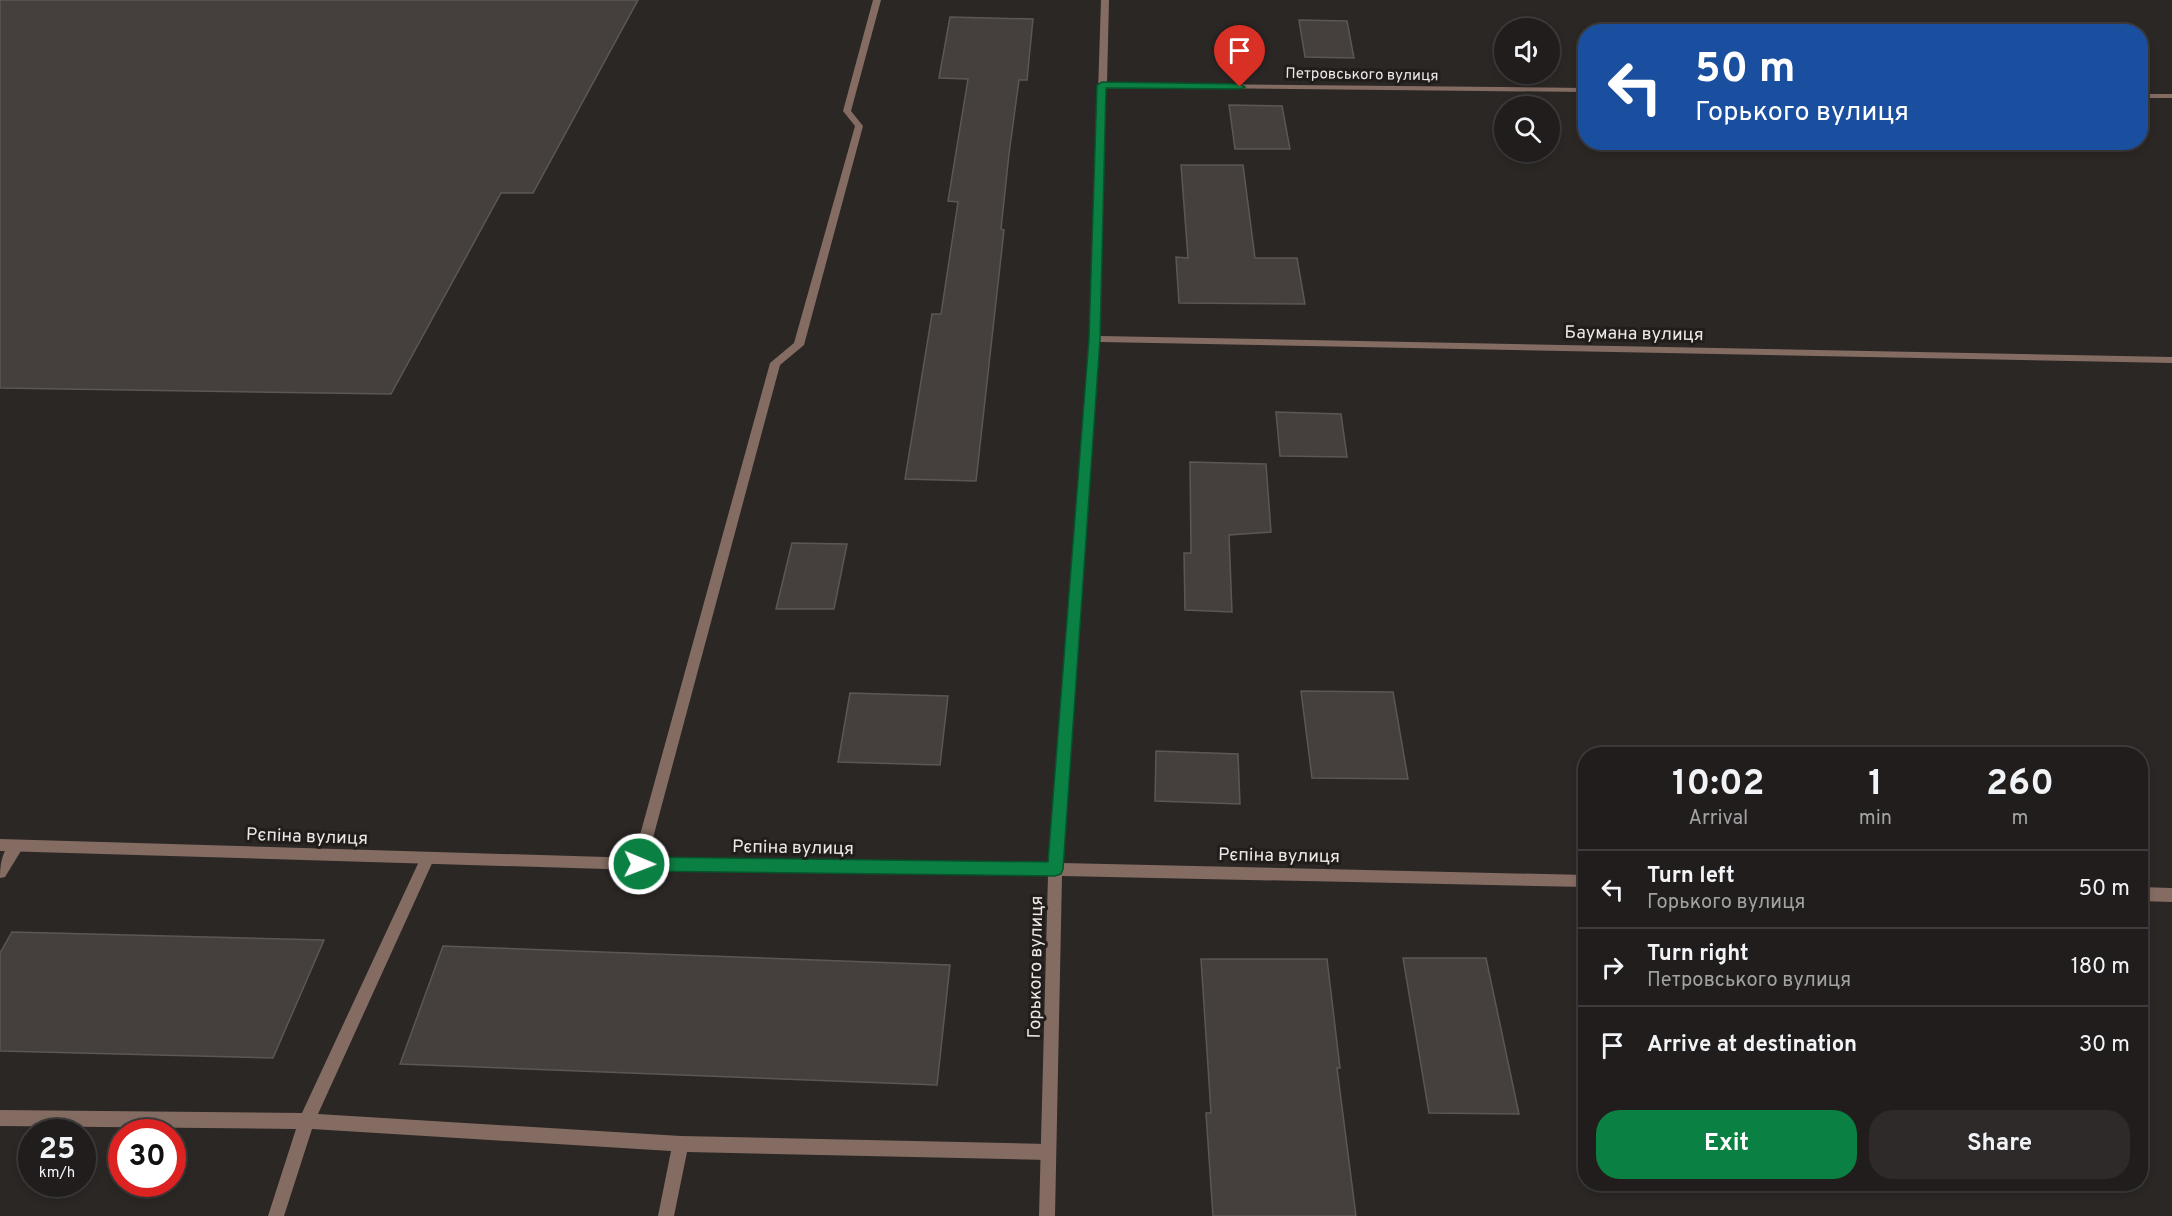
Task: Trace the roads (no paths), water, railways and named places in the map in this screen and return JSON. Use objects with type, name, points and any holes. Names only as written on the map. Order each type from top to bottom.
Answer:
[{"type":"street","points":[[639,864],[775,363],[799,345],[859,126],[847,111],[877,0]]},
{"type":"street","name":"Горького вулиця","points":[[1047,1216],[1055,869],[1095,339],[1106,0]]},
{"type":"street","name":"Петровського вулиця","points":[[1102,85],[1578,90]]},
{"type":"street","points":[[2148,96],[2172,96]]},
{"type":"street","name":"Баумана вулиця","points":[[1095,339],[2172,360]]},
{"type":"street","name":"Рєпіна вулиця","points":[[0,845],[639,864],[1055,869],[1578,881]]},
{"type":"street","points":[[0,872],[17,846]]},
{"type":"street","points":[[276,1216],[308,1121],[427,859]]},
{"type":"street","points":[[2148,894],[2172,895]]},
{"type":"street","points":[[0,1118],[308,1121],[681,1144],[1048,1152]]},
{"type":"street","points":[[666,1216],[681,1144]]}]
